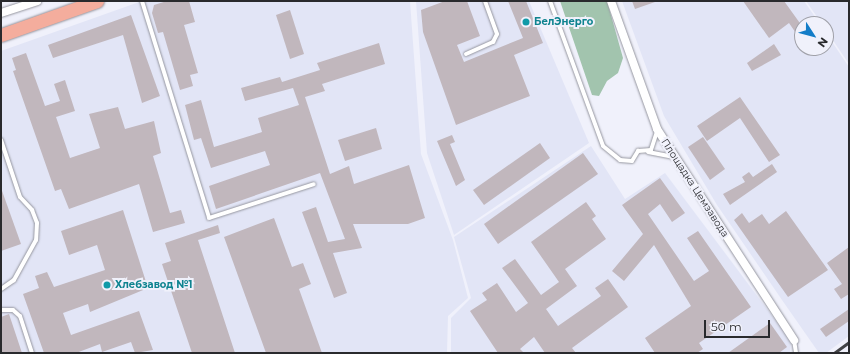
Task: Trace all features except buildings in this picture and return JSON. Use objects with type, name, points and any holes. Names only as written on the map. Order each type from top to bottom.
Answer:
[{"type":"main road","points":[[1,36],[97,1]]},
{"type":"street","points":[[1,13],[37,1]]},
{"type":"street","name":"Площадка Цемзавода","points":[[611,1],[657,129],[673,157],[794,340]]},
{"type":"lane","points":[[142,1],[209,218],[314,184]]},
{"type":"lane","points":[[466,54],[493,42],[497,34],[485,1]]},
{"type":"lane","points":[[550,1],[603,146],[620,160],[632,160],[638,151]]},
{"type":"lane","points":[[638,151],[651,150],[657,129]]},
{"type":"lane","points":[[1,140],[20,197],[32,210],[38,223],[36,240],[14,280],[1,289]]},
{"type":"lane","points":[[638,151],[673,157]]},
{"type":"lane","points":[[1,310],[13,310],[20,316],[32,353]]},
{"type":"lane","points":[[794,340],[796,353]]},
{"type":"shaded area","points":[[142,1],[410,1],[421,154],[453,240],[468,298],[448,316],[447,353],[1,353],[1,51]]},
{"type":"shaded area","points":[[416,1],[529,1],[589,143],[454,235],[427,153]]},
{"type":"shaded area","points":[[622,1],[804,1],[814,16],[794,16],[794,56],[834,56],[834,45],[849,67],[849,336],[826,353],[819,353],[717,205],[664,116]]},
{"type":"shaded area","points":[[806,1],[849,1],[849,64],[834,42],[834,16],[816,16]]},
{"type":"shaded area","points":[[591,146],[625,199],[665,173],[791,341],[790,353],[451,353],[451,318],[471,298],[454,237]]},
{"type":"green space","points":[[560,1],[607,1],[623,58],[618,73],[607,81],[599,96],[592,95]]},
{"type":"railway","points":[[834,353],[849,342]]},
{"type":"place","name":"БелЭнерго","points":[[526,22]]},
{"type":"place","name":"Хлебзавод №1","points":[[107,285]]}]
